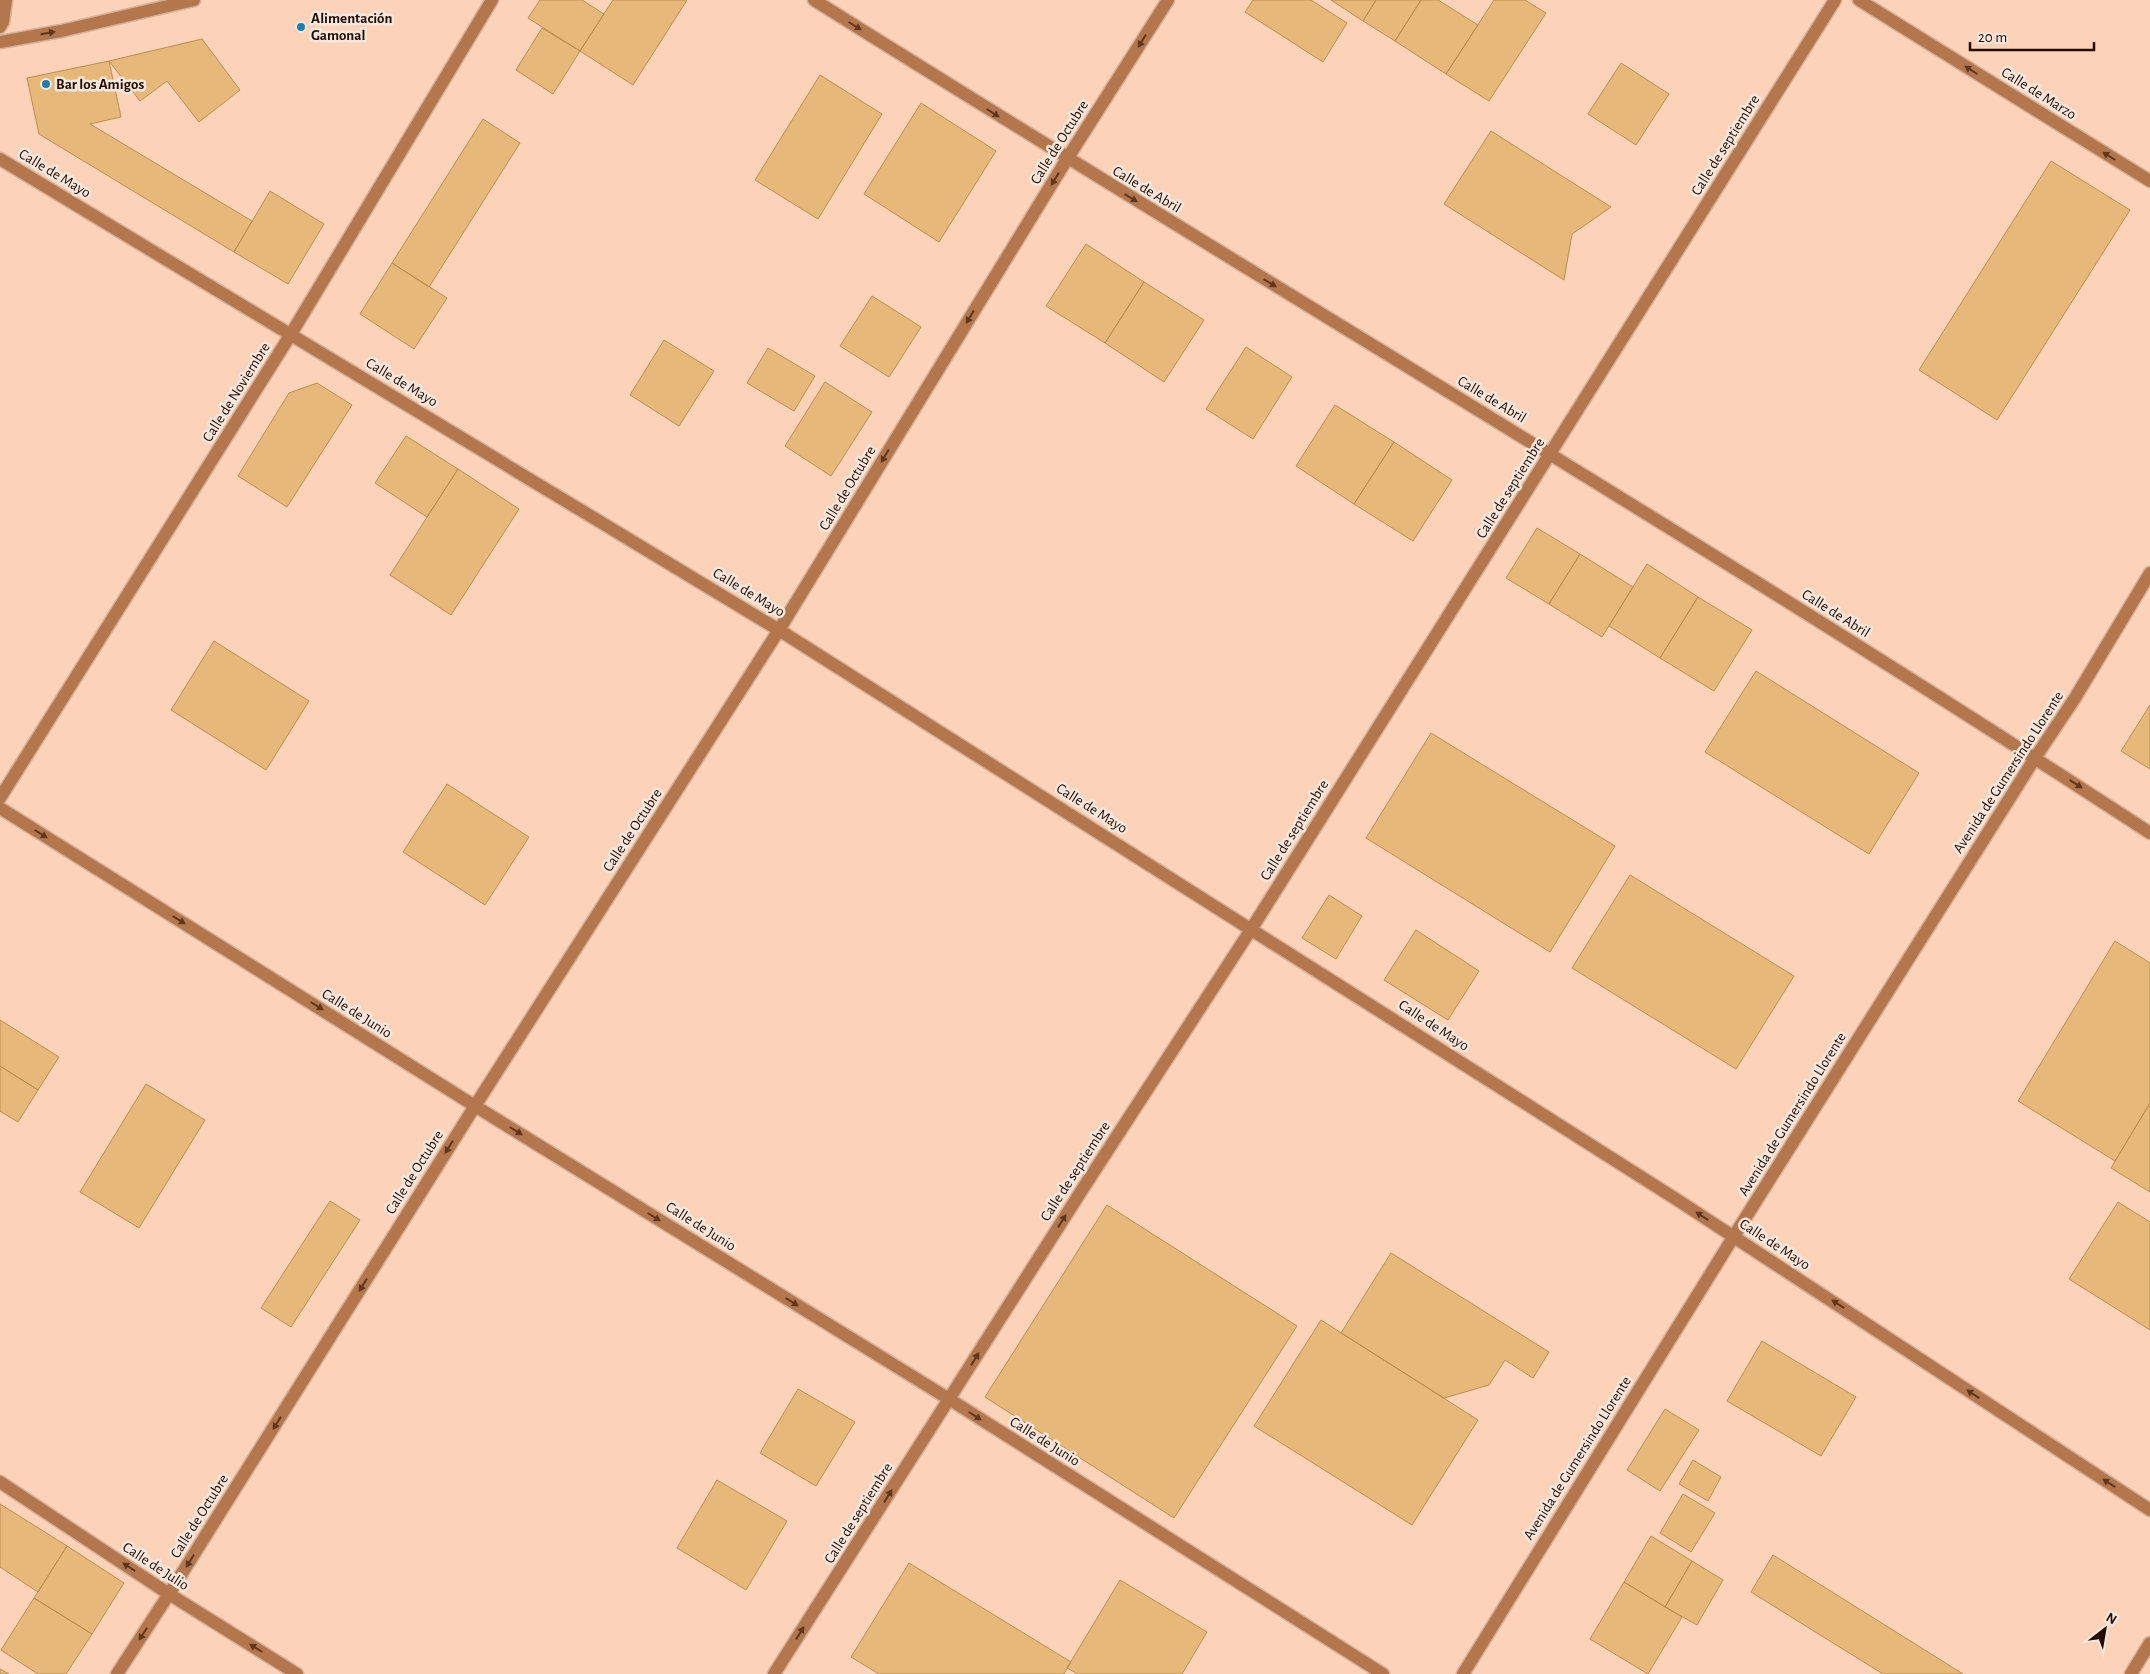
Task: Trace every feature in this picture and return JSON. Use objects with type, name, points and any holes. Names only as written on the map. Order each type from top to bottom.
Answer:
[{"type":"street","points":[[0,27],[3,22],[6,0]]},
{"type":"street","points":[[0,42],[62,31],[194,0]]},
{"type":"street","name":"Calle de Noviembre","points":[[0,798],[291,334],[492,0]]},
{"type":"street","name":"Calle de Abril","points":[[814,0],[1067,159],[1551,454],[2035,758],[2150,833]]},
{"type":"street","name":"Calle de Octubre","points":[[117,1674],[170,1594],[475,1106],[779,630],[1067,159],[1168,0]]},
{"type":"street","name":"Calle de septiembre","points":[[774,1674],[1082,1190],[1252,928],[1835,0]]},
{"type":"street","name":"Calle de Marzo","points":[[1859,0],[2150,182]]},
{"type":"street","name":"Calle de Mayo","points":[[0,159],[779,630],[1252,928],[1734,1236],[2150,1510]]},
{"type":"street","name":"Avenida de Gumersindo Llorente","points":[[1462,1674],[1734,1236],[2035,758],[2076,698],[2150,573]]},
{"type":"street","name":"Calle de Junio","points":[[0,808],[949,1400],[1383,1674]]},
{"type":"street","name":"Calle de Julio","points":[[0,1482],[170,1594],[297,1674]]},
{"type":"street","points":[[2131,1674],[2150,1643]]},
{"type":"building","points":[[540,0],[582,0],[604,14],[580,51],[528,18]]},
{"type":"building","points":[[613,0],[687,0],[633,85],[580,51]]},
{"type":"building","points":[[1253,0],[1311,0],[1347,23],[1323,62],[1245,12]]},
{"type":"building","points":[[1331,0],[1376,0],[1363,21]]},
{"type":"building","points":[[1376,0],[1421,0],[1395,41],[1363,21]]},
{"type":"building","points":[[1421,0],[1438,0],[1478,25],[1446,74],[1395,41]]},
{"type":"building","points":[[1494,0],[1525,0],[1546,13],[1489,101],[1446,74]]},
{"type":"building","points":[[542,28],[580,51],[553,94],[516,70]]},
{"type":"building","points":[[202,39],[240,90],[199,122],[167,81],[140,101],[109,61]]},
{"type":"building","points":[[109,61],[121,117],[90,124],[252,221],[234,252],[39,134],[27,78]]},
{"type":"building","points":[[1621,63],[1669,94],[1636,145],[1588,114]]},
{"type":"building","points":[[820,75],[882,114],[818,219],[755,180]]},
{"type":"building","points":[[921,103],[996,151],[939,242],[864,194]]},
{"type":"building","points":[[483,119],[520,143],[429,287],[392,263]]},
{"type":"building","points":[[1491,131],[1611,207],[1572,234],[1564,280],[1444,204]]},
{"type":"building","points":[[2051,161],[2130,210],[1997,420],[1919,370]]},
{"type":"building","points":[[270,191],[324,224],[288,284],[234,252]]},
{"type":"building","points":[[1086,244],[1144,282],[1105,343],[1046,306]]},
{"type":"building","points":[[392,263],[447,298],[414,349],[360,314]]},
{"type":"building","points":[[1144,282],[1204,320],[1164,382],[1105,343]]},
{"type":"building","points":[[872,296],[921,327],[889,377],[840,346]]},
{"type":"building","points":[[664,340],[714,371],[679,426],[630,395]]},
{"type":"building","points":[[1246,347],[1292,377],[1253,439],[1206,409]]},
{"type":"building","points":[[768,348],[815,376],[794,411],[747,383]]},
{"type":"building","points":[[825,382],[872,412],[831,476],[785,446]]},
{"type":"building","points":[[317,383],[352,405],[287,507],[238,476],[289,393]]},
{"type":"building","points":[[1335,405],[1394,442],[1354,504],[1296,466]]},
{"type":"building","points":[[406,436],[458,469],[427,517],[375,483]]},
{"type":"building","points":[[1394,442],[1452,480],[1413,541],[1354,504]]},
{"type":"building","points":[[458,469],[519,509],[451,615],[390,575]]},
{"type":"building","points":[[1537,528],[1580,554],[1549,604],[1506,578]]},
{"type":"building","points":[[1580,554],[1633,587],[1602,637],[1549,604]]},
{"type":"building","points":[[1647,564],[1698,597],[1660,658],[1609,626]]},
{"type":"building","points":[[1698,597],[1752,630],[1714,691],[1660,658]]},
{"type":"building","points":[[214,641],[309,701],[266,770],[171,710]]},
{"type":"building","points":[[1756,671],[1919,773],[1869,854],[1705,752]]},
{"type":"building","points":[[2150,705],[2150,769],[2121,751]]},
{"type":"building","points":[[1431,733],[1615,846],[1550,952],[1366,838]]},
{"type":"building","points":[[447,784],[529,837],[485,905],[403,852]]},
{"type":"building","points":[[1630,875],[1794,976],[1736,1069],[1572,968]]},
{"type":"building","points":[[1329,895],[1362,916],[1336,959],[1302,938]]},
{"type":"building","points":[[1416,930],[1479,971],[1448,1020],[1384,980]]},
{"type":"building","points":[[2115,941],[2150,963],[2150,1103],[2115,1161],[2018,1101]]},
{"type":"building","points":[[0,1020],[59,1057],[38,1090],[0,1066]]},
{"type":"building","points":[[0,1066],[38,1090],[18,1122],[0,1111]]},
{"type":"building","points":[[146,1084],[205,1120],[139,1228],[80,1192]]},
{"type":"building","points":[[2150,1103],[2150,1192],[2111,1168]]},
{"type":"building","points":[[330,1201],[360,1220],[291,1327],[261,1308]]},
{"type":"building","points":[[2118,1202],[2150,1222],[2150,1330],[2069,1279]]},
{"type":"building","points":[[1107,1205],[1297,1326],[1174,1518],[985,1397]]},
{"type":"building","points":[[1391,1253],[1549,1352],[1533,1378],[1505,1360],[1489,1385],[1444,1398],[1341,1333]]},
{"type":"building","points":[[1321,1320],[1478,1420],[1412,1525],[1254,1426]]},
{"type":"building","points":[[1762,1341],[1856,1397],[1821,1456],[1727,1401]]},
{"type":"building","points":[[798,1389],[855,1422],[816,1486],[760,1453]]},
{"type":"building","points":[[1665,1409],[1699,1430],[1660,1491],[1627,1470]]},
{"type":"building","points":[[1693,1460],[1721,1477],[1708,1501],[1679,1484]]},
{"type":"building","points":[[717,1480],[787,1521],[746,1590],[677,1548]]},
{"type":"building","points":[[1683,1494],[1715,1513],[1691,1552],[1660,1533]]},
{"type":"building","points":[[0,1504],[67,1546],[38,1592],[0,1567]]},
{"type":"building","points":[[1651,1536],[1692,1561],[1665,1607],[1624,1582]]},
{"type":"building","points":[[67,1546],[124,1583],[92,1634],[34,1598]]},
{"type":"building","points":[[1773,1555],[1963,1674],[1883,1674],[1751,1592]]},
{"type":"building","points":[[1692,1561],[1723,1580],[1697,1625],[1665,1607]]},
{"type":"building","points":[[909,1563],[1071,1662],[1064,1674],[879,1674],[851,1657]]},
{"type":"building","points":[[1120,1580],[1207,1632],[1182,1674],[1078,1674],[1067,1668]]},
{"type":"building","points":[[1624,1582],[1682,1617],[1648,1674],[1590,1639]]},
{"type":"building","points":[[34,1598],[92,1634],[66,1674],[38,1674],[1,1650]]},
{"type":"building","points":[[0,1669],[9,1674],[0,1674]]},
{"type":"place","name":"Alimentación Gamonal","points":[[301,27]]},
{"type":"place","name":"Bar los Amigos","points":[[46,84]]}]
